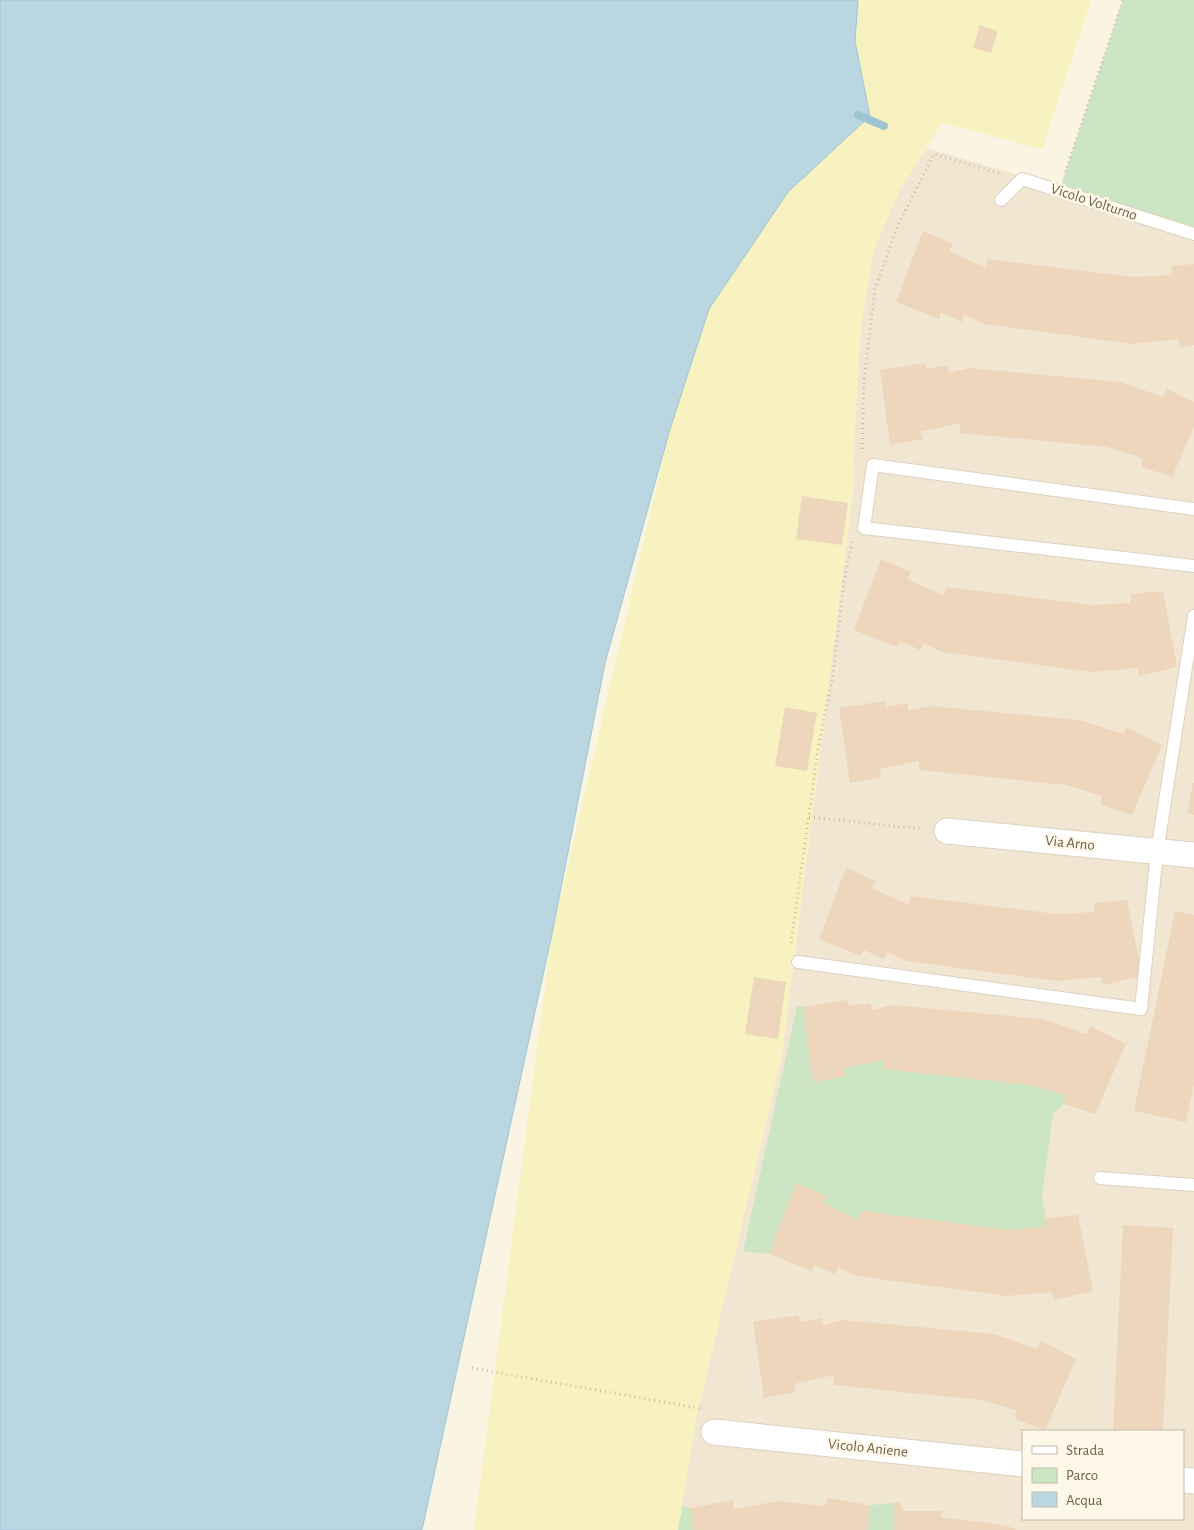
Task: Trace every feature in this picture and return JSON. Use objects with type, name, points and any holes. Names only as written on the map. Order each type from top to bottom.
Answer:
[{"type":"street","name":"Via Arno","points":[[947,831],[1194,855]]},
{"type":"street","name":"Vicolo Aniene","points":[[710,1421],[1022,1464]]},
{"type":"lane","name":"Vicolo Volturno","points":[[1000,200],[1022,179],[1194,234]]},
{"type":"lane","points":[[1194,508],[873,465],[864,528],[1194,566]]},
{"type":"lane","points":[[798,962],[1141,1009],[1157,852],[1194,616]]},
{"type":"lane","points":[[1100,1178],[1194,1185]]},
{"type":"path","points":[[1059,191],[1123,0]]},
{"type":"path","points":[[810,817],[947,831]]},
{"type":"path","points":[[472,1368],[710,1421]]},
{"type":"shaded area","points":[[927,148],[1194,227],[1194,1530],[678,1530],[697,1415],[782,1054],[854,484],[853,459],[861,324],[874,249],[901,188]]},
{"type":"green space","points":[[1123,0],[1194,0],[1194,230],[1059,191]]},
{"type":"green space","points":[[797,1006],[803,1007],[813,1082],[845,1076],[843,1068],[883,1060],[883,1069],[1030,1085],[1065,1095],[1064,1104],[1053,1113],[1042,1198],[1046,1218],[1045,1227],[1008,1230],[862,1211],[859,1220],[823,1203],[826,1196],[797,1183],[769,1254],[743,1251]]},
{"type":"green space","points":[[894,1503],[893,1530],[868,1530],[869,1505]]},
{"type":"green space","points":[[682,1506],[690,1508],[693,1530],[678,1530]]},
{"type":"sand","points":[[799,0],[1091,0],[1042,149],[942,123],[901,188],[874,249],[861,324],[853,459],[854,484],[782,1054],[697,1415],[678,1530],[474,1530],[552,934],[670,429],[667,367]]},
{"type":"water","points":[[0,0],[858,0],[855,41],[870,116],[788,192],[709,309],[670,429],[605,663],[552,934],[422,1530],[0,1530]]},
{"type":"building","points":[[980,25],[998,31],[991,53],[973,48]]},
{"type":"building","points":[[923,231],[953,244],[949,251],[986,268],[988,259],[1134,277],[1171,275],[1172,266],[1194,264],[1194,345],[1180,348],[1178,339],[1133,344],[984,324],[964,314],[962,322],[941,313],[939,319],[896,302]]},
{"type":"building","points":[[925,363],[927,369],[948,365],[949,373],[970,368],[1120,382],[1163,397],[1167,389],[1194,402],[1194,427],[1172,477],[1142,467],[1142,458],[1107,447],[960,433],[960,423],[920,432],[923,439],[890,445],[880,370]]},
{"type":"building","points":[[802,496],[848,503],[842,545],[796,539]]},
{"type":"building","points":[[881,559],[911,572],[907,579],[944,596],[946,587],[1093,605],[1130,603],[1131,594],[1163,591],[1177,667],[1139,676],[1137,668],[1092,672],[942,652],[923,643],[920,650],[900,641],[897,647],[854,630]]},
{"type":"building","points":[[885,701],[886,707],[908,703],[908,711],[930,706],[1080,720],[1123,734],[1127,727],[1162,745],[1132,815],[1101,805],[1102,796],[1066,785],[919,770],[919,761],[880,769],[882,777],[850,783],[839,708]]},
{"type":"building","points":[[785,707],[817,713],[807,771],[775,766]]},
{"type":"building","points":[[1194,783],[1194,815],[1187,813]]},
{"type":"building","points":[[846,868],[876,881],[872,888],[909,905],[911,896],[1057,914],[1094,912],[1095,903],[1127,900],[1142,976],[1103,985],[1101,977],[1056,981],[907,961],[887,952],[884,959],[864,950],[861,956],[819,939]]},
{"type":"building","points":[[1175,911],[1194,915],[1194,1084],[1186,1122],[1134,1111]]},
{"type":"building","points":[[754,977],[786,982],[778,1039],[745,1034]]},
{"type":"building","points":[[848,1000],[849,1006],[871,1003],[872,1010],[893,1005],[1043,1019],[1086,1034],[1090,1026],[1126,1044],[1095,1114],[1064,1104],[1065,1095],[1030,1085],[883,1069],[883,1060],[843,1068],[846,1076],[813,1082],[803,1007]]},
{"type":"building","points":[[796,1183],[826,1196],[823,1203],[859,1220],[861,1211],[1008,1230],[1045,1227],[1046,1218],[1078,1215],[1093,1291],[1054,1300],[1052,1292],[1007,1296],[857,1276],[838,1267],[835,1274],[815,1265],[812,1271],[769,1254]]},
{"type":"building","points":[[1123,1225],[1173,1228],[1163,1430],[1113,1430]]},
{"type":"building","points":[[799,1315],[800,1322],[822,1318],[823,1325],[844,1320],[994,1334],[1037,1349],[1041,1341],[1076,1359],[1045,1430],[1015,1419],[1016,1410],[980,1400],[834,1385],[834,1375],[794,1384],[796,1392],[764,1398],[753,1322]]},
{"type":"building","points":[[828,1498],[869,1505],[868,1530],[693,1530],[690,1508],[733,1500],[734,1509],[778,1501],[824,1506]]},
{"type":"building","points":[[900,1502],[904,1511],[942,1511],[941,1518],[984,1522],[1017,1530],[893,1530],[894,1503]]},
{"type":"waterway","points":[[858,115],[884,126]]}]
